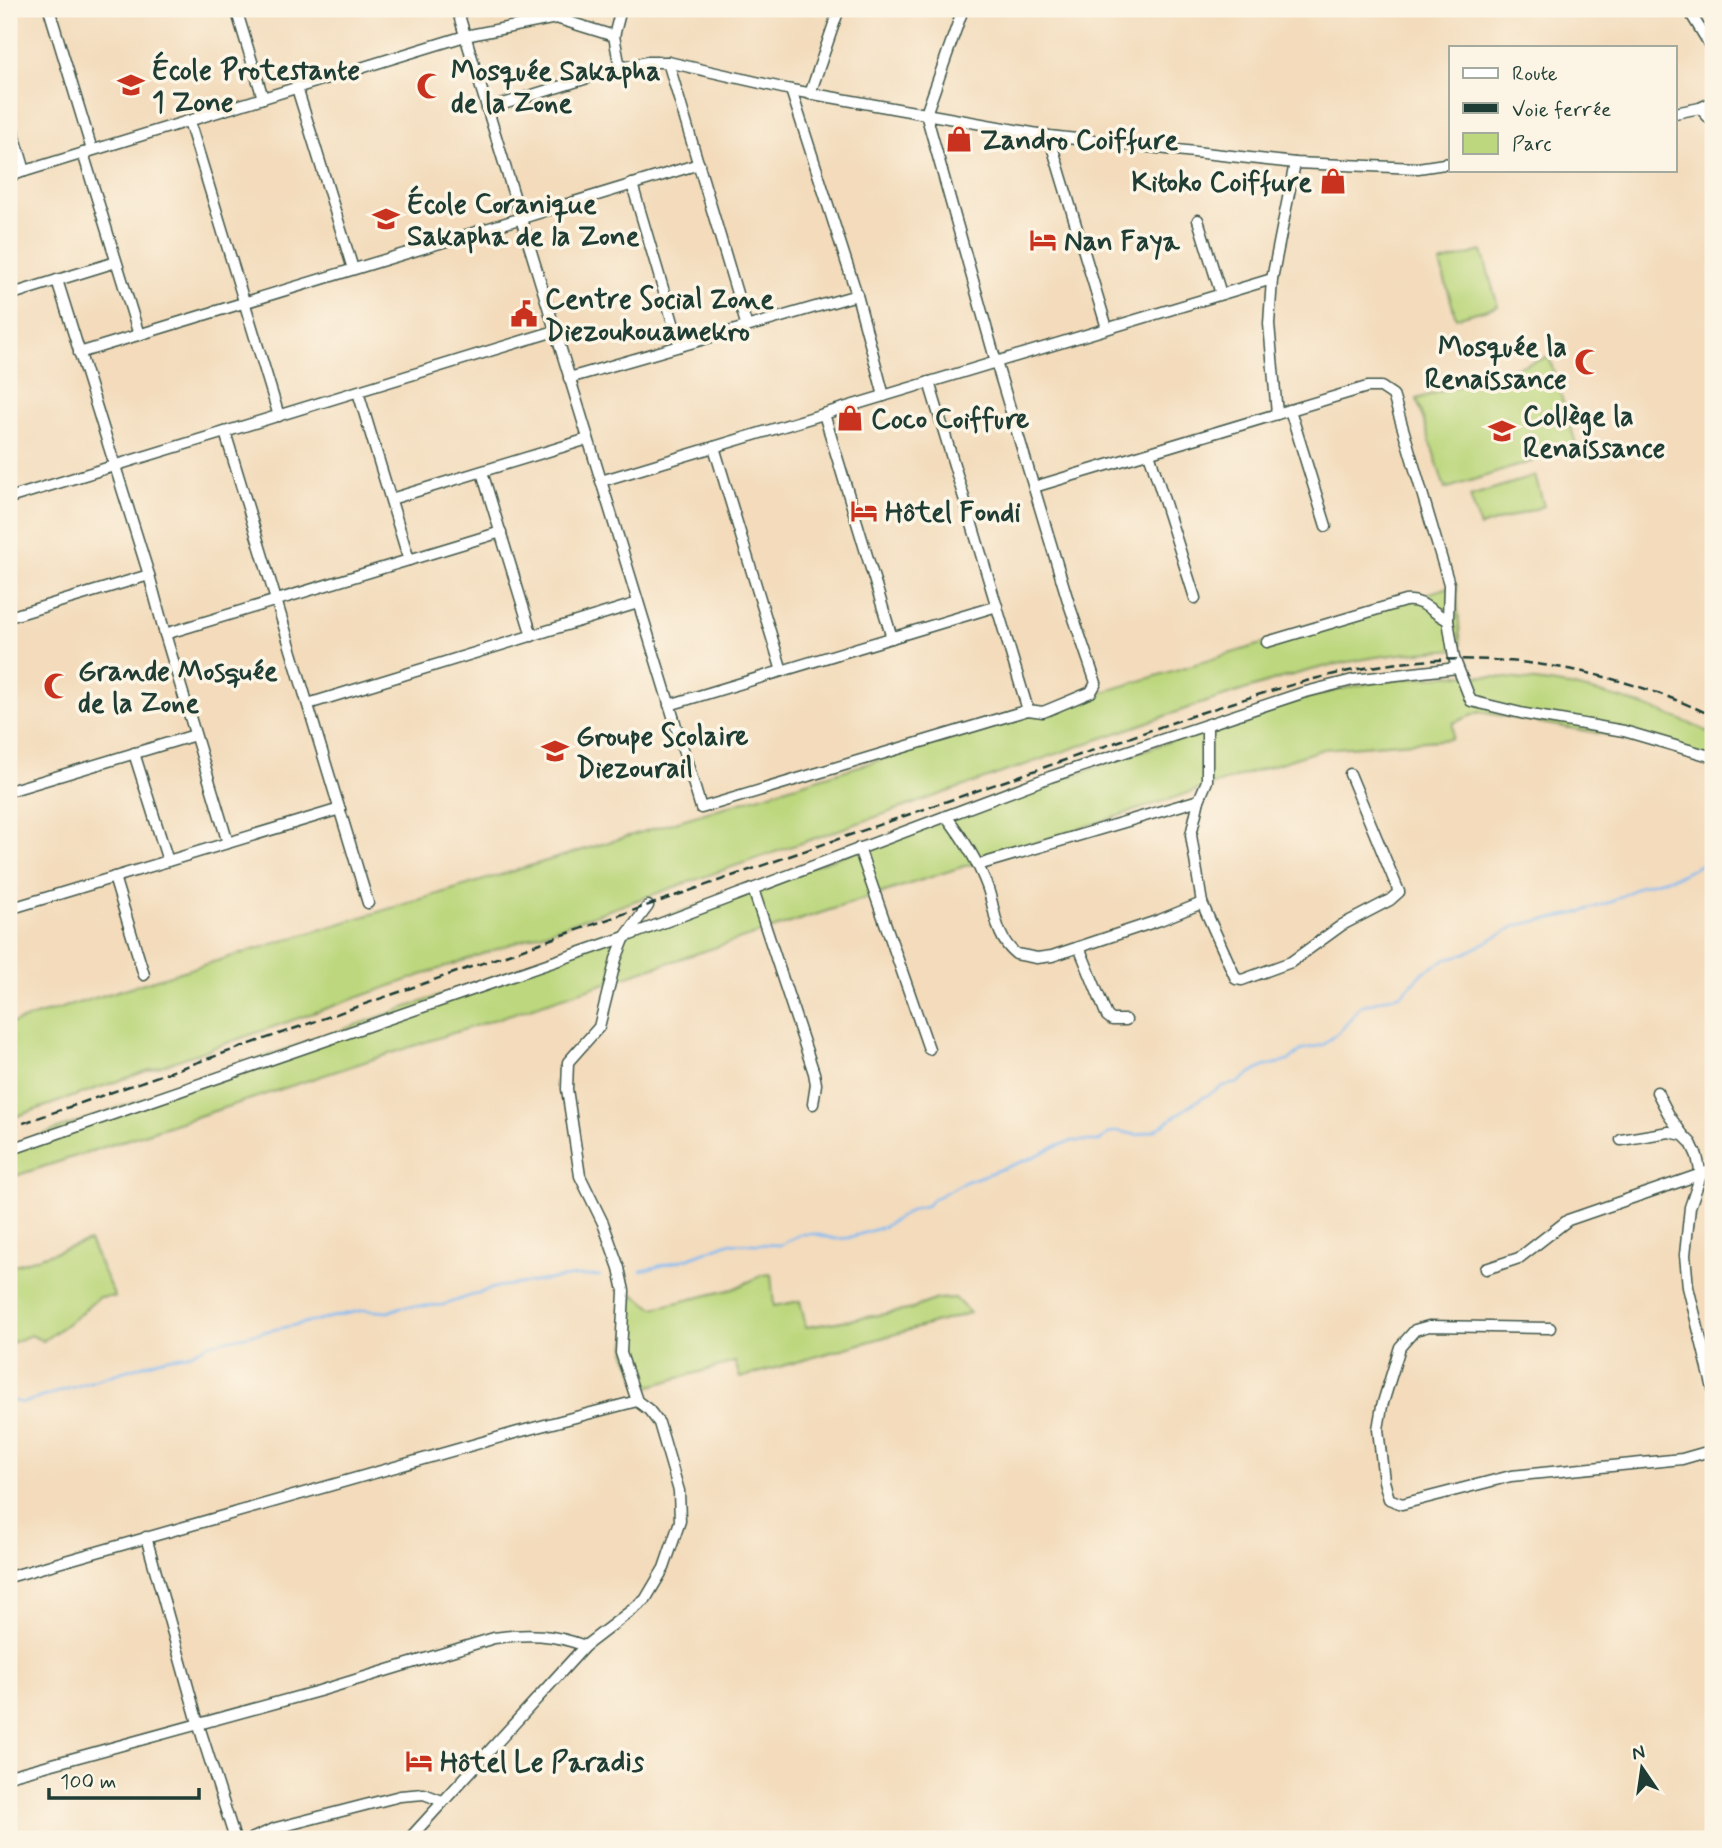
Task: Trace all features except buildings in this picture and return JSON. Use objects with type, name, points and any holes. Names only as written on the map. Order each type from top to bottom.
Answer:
[{"type":"street","points":[[49,9],[116,262],[139,335]]},
{"type":"street","points":[[236,9],[263,98]]},
{"type":"street","points":[[457,9],[701,808],[1028,710],[1043,712],[1091,692],[1096,683],[996,362],[926,114],[963,9]]},
{"type":"street","points":[[620,68],[614,36],[621,9]]},
{"type":"street","points":[[810,94],[839,9]]},
{"type":"street","points":[[1688,9],[1713,50]]},
{"type":"street","points":[[9,176],[465,36],[557,14],[614,36]]},
{"type":"street","points":[[488,108],[620,68],[646,62],[668,62],[810,94],[1049,136],[1294,163],[1418,168],[1449,163]]},
{"type":"street","points":[[668,62],[747,327]]},
{"type":"street","points":[[297,88],[352,269]]},
{"type":"street","points":[[791,90],[857,295],[884,396]]},
{"type":"street","points":[[1676,113],[1700,108],[1713,102]]},
{"type":"street","points":[[1700,108],[1713,122]]},
{"type":"street","points":[[9,117],[25,171]]},
{"type":"street","points":[[189,121],[279,416]]},
{"type":"street","points":[[1049,136],[1107,328]]},
{"type":"street","points":[[1277,414],[1269,324],[1272,279],[1294,163]]},
{"type":"street","points":[[79,353],[699,164]]},
{"type":"street","points":[[632,184],[680,346]]},
{"type":"street","points":[[1198,220],[1221,294]]},
{"type":"street","points":[[9,295],[116,262]]},
{"type":"street","points":[[601,481],[1272,279]]},
{"type":"street","points":[[57,280],[116,466],[228,843]]},
{"type":"street","points":[[569,378],[857,295]]},
{"type":"street","points":[[9,498],[555,331]]},
{"type":"street","points":[[929,382],[1028,710]]},
{"type":"street","points":[[1034,487],[1367,387],[1381,387],[1393,396],[1448,584],[1448,620],[1454,658],[1471,701],[1525,714],[1624,731],[1713,757]]},
{"type":"street","points":[[358,392],[409,559]]},
{"type":"street","points":[[1290,410],[1326,526]]},
{"type":"street","points":[[824,414],[891,638]]},
{"type":"street","points":[[225,432],[368,903]]},
{"type":"street","points":[[391,499],[588,439]]},
{"type":"street","points":[[714,447],[782,671]]},
{"type":"street","points":[[1149,453],[1195,598]]},
{"type":"street","points":[[482,472],[532,636]]},
{"type":"street","points":[[164,634],[501,532]]},
{"type":"street","points":[[9,617],[149,575]]},
{"type":"street","points":[[1267,642],[1405,601],[1416,600],[1448,620]]},
{"type":"street","points":[[308,704],[638,603]]},
{"type":"street","points":[[669,705],[997,606]]},
{"type":"street","points":[[9,1150],[625,937],[1050,777],[1302,693],[1353,680],[1457,668]]},
{"type":"street","points":[[1207,725],[1207,781],[1199,800],[1191,835],[1202,903],[1236,979],[1241,980],[1291,962],[1342,925],[1390,900],[1399,892],[1350,774]]},
{"type":"street","points":[[9,791],[195,735]]},
{"type":"street","points":[[134,753],[168,861]]},
{"type":"street","points":[[978,865],[1199,800]]},
{"type":"street","points":[[9,909],[340,809]]},
{"type":"street","points":[[946,816],[970,848],[988,887],[1001,936],[1016,954],[1037,958],[1079,947],[1202,903]]},
{"type":"street","points":[[859,848],[929,1049]]},
{"type":"street","points":[[114,877],[144,975]]},
{"type":"street","points":[[754,889],[814,1073],[816,1084],[813,1104]]},
{"type":"street","points":[[409,1839],[585,1646],[645,1600],[664,1569],[680,1521],[679,1491],[659,1423],[649,1410],[637,1401],[621,1353],[624,1291],[603,1223],[580,1176],[567,1089],[568,1062],[596,1031],[602,1020],[616,959],[625,937],[648,906]]},
{"type":"street","points":[[1079,947],[1107,1016],[1112,1020],[1126,1020]]},
{"type":"street","points":[[1657,1092],[1670,1118],[1691,1143],[1701,1175],[1690,1208],[1685,1255],[1688,1287],[1713,1389]]},
{"type":"street","points":[[1620,1140],[1669,1132],[1683,1135]]},
{"type":"street","points":[[1486,1269],[1519,1258],[1568,1220],[1713,1170]]},
{"type":"street","points":[[1550,1328],[1429,1326],[1415,1330],[1400,1347],[1378,1429],[1384,1481],[1390,1499],[1402,1504],[1511,1476],[1682,1459],[1710,1451],[1713,1447]]},
{"type":"street","points":[[9,1577],[517,1432],[637,1401]]},
{"type":"street","points":[[146,1537],[198,1723],[235,1839]]},
{"type":"street","points":[[9,1776],[319,1691],[495,1639],[520,1634],[544,1635],[585,1646]]},
{"type":"street","points":[[251,1839],[276,1828],[400,1796],[424,1794],[442,1801]]},
{"type":"green space","points":[[1482,251],[1498,306],[1456,318],[1440,263]]},
{"type":"green space","points":[[1549,357],[1577,447],[1445,489],[1417,399]]},
{"type":"green space","points":[[1535,476],[1544,506],[1480,527],[1470,496]]},
{"type":"green space","points":[[1456,585],[1461,649],[1394,655],[1314,669],[1197,705],[9,1119],[9,1024]]},
{"type":"green space","points":[[1461,675],[1560,685],[1620,698],[1650,708],[1713,734],[1713,759],[1647,742],[1480,712],[1453,723],[1452,739],[1323,749],[9,1178],[9,1146],[1205,729],[1298,700],[1355,686]]},
{"type":"green space","points":[[89,1241],[115,1297],[99,1297],[43,1341],[31,1335],[9,1344],[9,1267]]},
{"type":"green space","points":[[771,1274],[774,1306],[800,1301],[806,1327],[908,1310],[937,1299],[955,1298],[970,1313],[740,1378],[735,1362],[647,1387],[643,1391],[625,1351],[633,1294],[654,1308],[733,1289]]},
{"type":"waterway","points":[[641,1271],[686,1259],[728,1243],[780,1245],[801,1234],[848,1238],[883,1227],[913,1209],[928,1205],[933,1199],[965,1182],[1029,1159],[1058,1145],[1073,1141],[1100,1141],[1117,1131],[1138,1135],[1156,1130],[1223,1086],[1238,1083],[1266,1066],[1288,1061],[1303,1049],[1323,1045],[1343,1028],[1360,1006],[1402,994],[1425,971],[1447,959],[1466,953],[1518,925],[1578,913],[1613,901],[1640,886],[1681,875],[1713,858]]},
{"type":"waterway","points":[[9,1400],[23,1403],[166,1358],[188,1355],[208,1344],[364,1310],[388,1312],[401,1307],[443,1305],[497,1287],[575,1276],[600,1276]]},
{"type":"railway","points":[[9,1128],[1200,713],[1315,679],[1400,663],[1492,660],[1537,664],[1627,683],[1713,716]]},
{"type":"place","name":"École Protestante 1 Zone","points":[[131,85]]},
{"type":"place","name":"Mosquée Sakapha de la Zone","points":[[430,86]]},
{"type":"place","name":"Zandro Coiffure","points":[[959,139]]},
{"type":"place","name":"Kitoko Coiffure","points":[[1333,181]]},
{"type":"place","name":"École Coranique Sakapha de la Zone","points":[[386,219]]},
{"type":"place","name":"Nan Faya","points":[[1043,240]]},
{"type":"place","name":"Centre Social Zone Diezoukouamekro","points":[[524,314]]},
{"type":"place","name":"Mosquée la Renaissance","points":[[1588,362]]},
{"type":"place","name":"Coco Coiffure","points":[[850,418]]},
{"type":"place","name":"Collège la Renaissance","points":[[1502,431]]},
{"type":"place","name":"Hôtel Fondi","points":[[864,511]]},
{"type":"place","name":"Grande Mosquée de la Zone","points":[[57,686]]},
{"type":"place","name":"Groupe Scolaire Diezourail","points":[[555,751]]},
{"type":"place","name":"Hôtel Le Paradis","points":[[419,1761]]}]
